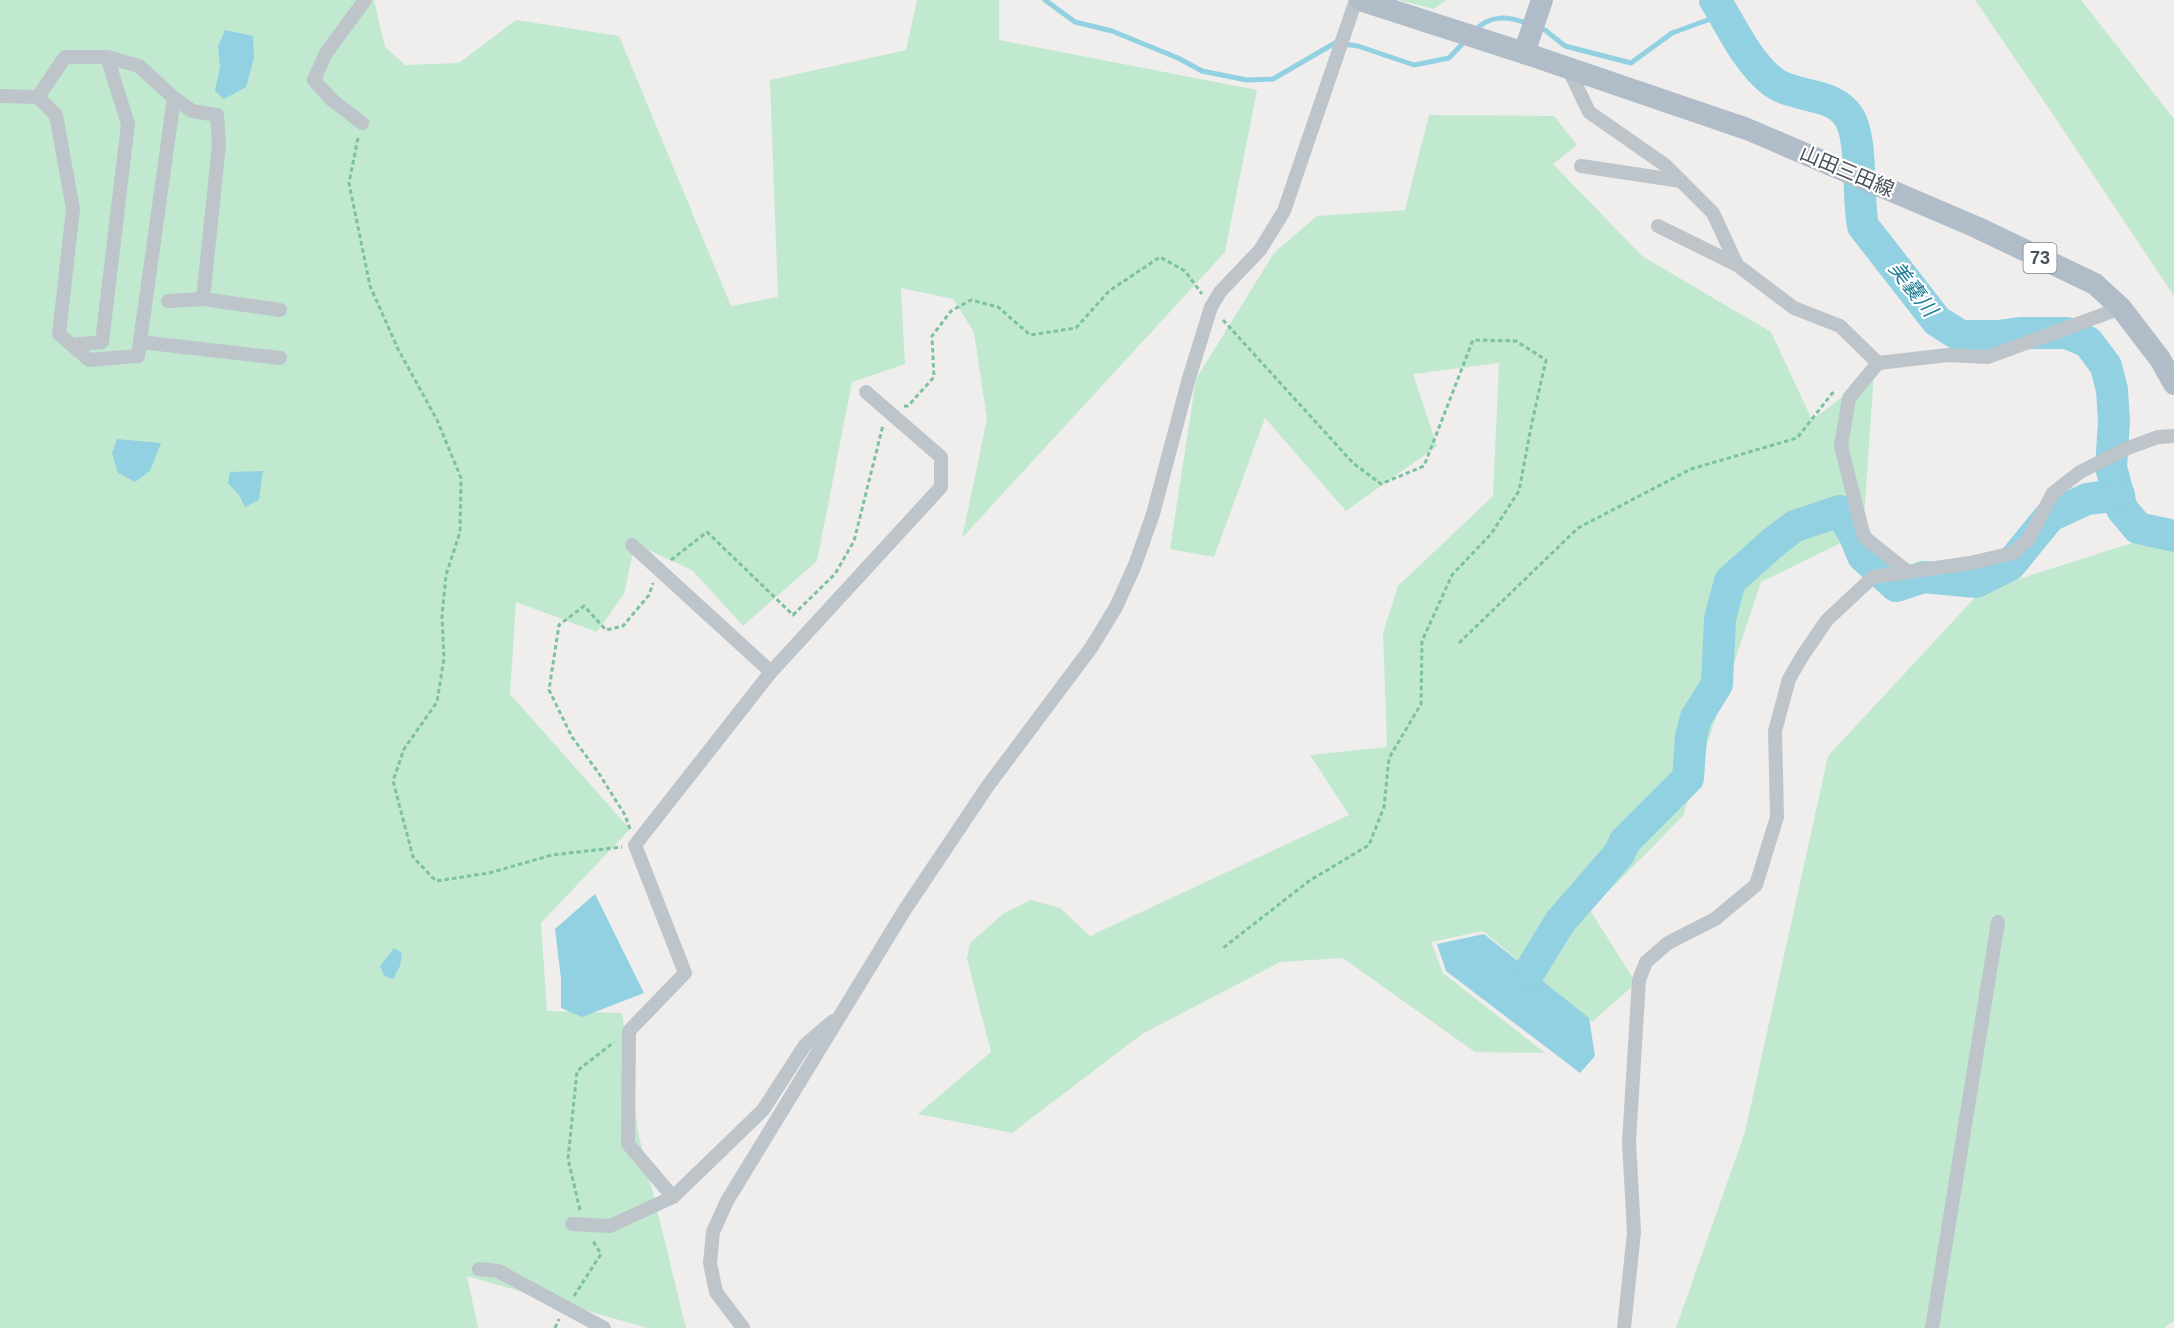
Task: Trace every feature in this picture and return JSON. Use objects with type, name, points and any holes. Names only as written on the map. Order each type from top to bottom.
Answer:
[{"type":"main road","name":"山田三田線","points":[[1358,0],[1482,39],[1533,26],[1568,68],[1747,129],[1976,227],[2095,284],[2121,308],[2160,359],[2174,384]]},
{"type":"street","points":[[362,123],[332,100],[314,80],[326,53],[365,0]]},
{"type":"street","points":[[743,1328],[716,1292],[710,1263],[713,1232],[727,1201],[916,892],[987,787],[1091,648],[1116,607],[1135,566],[1153,513],[1211,307],[1220,292],[1260,250],[1284,211],[1358,0]]},
{"type":"street","points":[[38,97],[65,57],[107,57],[139,66],[192,111],[217,115],[219,145],[203,299]]},
{"type":"street","points":[[72,345],[102,342],[105,319],[128,124],[107,57]]},
{"type":"street","points":[[1568,68],[1588,112],[1665,165],[1713,213],[1737,265]]},
{"type":"street","points":[[0,96],[38,97],[56,115],[73,209],[58,334],[89,360],[138,356],[174,98]]},
{"type":"street","points":[[1581,166],[1681,181]]},
{"type":"street","points":[[1658,226],[1737,265],[1794,308],[1840,326],[1878,363]]},
{"type":"street","points":[[168,301],[203,299],[280,310]]},
{"type":"street","points":[[1908,572],[1864,537],[1841,446],[1849,398],[1878,363],[1948,355],[1988,357],[2121,308]]},
{"type":"street","points":[[140,342],[280,358]]},
{"type":"street","points":[[674,1197],[628,1144],[629,1031],[685,973],[635,845],[771,672],[941,486],[941,457],[866,392]]},
{"type":"street","points":[[1623,1328],[1634,1232],[1629,1142],[1639,980],[1646,962],[1668,943],[1715,919],[1756,885],[1777,817],[1775,731],[1789,679],[1803,655],[1827,620],[1873,577],[1970,563],[2013,553],[2028,540],[2053,493],[2080,472],[2128,448],[2158,437],[2174,436]]},
{"type":"street","points":[[632,545],[771,672]]},
{"type":"street","points":[[1932,1328],[1998,922]]},
{"type":"street","points":[[578,1224],[610,1226],[674,1197],[763,1110],[805,1045],[842,1014]]},
{"type":"street","points":[[479,1269],[498,1271],[604,1328]]},
{"type":"path","points":[[362,123],[349,183],[370,286],[398,349],[437,420],[461,478],[460,532],[446,575],[442,616],[444,658],[438,702],[404,749],[393,782],[413,857],[436,880],[489,873],[552,855],[635,845],[625,815],[598,772],[572,737],[549,690],[559,625],[584,606],[606,630],[623,626],[650,596],[654,579]]},
{"type":"path","points":[[898,407],[908,406],[934,377],[932,336],[951,311],[971,300],[998,307],[1030,335],[1076,328],[1109,291],[1160,257],[1185,271],[1211,307],[1260,363],[1353,463],[1381,484],[1424,466],[1473,340],[1516,341],[1546,360],[1519,491],[1491,534],[1452,575],[1422,641],[1421,704],[1389,758],[1384,807],[1369,845],[1308,881],[1223,948]]},
{"type":"path","points":[[1459,643],[1578,528],[1691,469],[1797,438],[1836,388]]},
{"type":"path","points":[[664,565],[707,532],[793,615],[835,574],[854,541],[879,434],[886,417]]},
{"type":"path","points":[[573,1298],[601,1254],[578,1224],[567,1159],[577,1071],[629,1031]]},
{"type":"path","points":[[555,1328],[561,1316]]},
{"type":"green space","points":[[0,0],[374,0],[385,47],[405,65],[459,63],[516,20],[619,36],[731,306],[778,297],[770,80],[906,50],[917,0],[999,0],[999,40],[1257,90],[1225,252],[962,538],[987,419],[974,332],[953,299],[901,288],[905,364],[852,382],[817,561],[743,626],[692,570],[635,544],[624,594],[597,632],[516,602],[510,694],[630,829],[541,923],[547,1011],[622,1013],[638,1132],[686,1328],[647,1328],[467,1276],[478,1328],[0,1328]]},
{"type":"green space","points":[[1399,0],[1446,0],[1434,9]]},
{"type":"green space","points":[[1975,0],[2081,0],[2174,119],[2174,296],[2050,110]]},
{"type":"green space","points":[[1429,115],[1554,116],[1577,145],[1553,164],[1642,256],[1771,332],[1812,420],[1874,373],[1863,532],[1761,582],[1683,816],[1590,910],[1636,983],[1592,1022],[1483,931],[1431,942],[1443,973],[1545,1053],[1475,1052],[1343,958],[1280,962],[1142,1034],[1012,1133],[918,1114],[991,1052],[967,959],[970,943],[1004,913],[1031,900],[1060,908],[1090,936],[1349,815],[1310,755],[1387,747],[1383,633],[1398,586],[1493,496],[1499,363],[1413,374],[1437,446],[1346,511],[1265,418],[1214,557],[1170,549],[1196,379],[1274,253],[1317,216],[1405,210]]},
{"type":"green space","points":[[2154,536],[2174,540],[2174,1321],[2164,1328],[1676,1328],[1745,1132],[1828,756],[1981,591]]},
{"type":"water","points":[[225,30],[253,36],[254,58],[246,87],[224,99],[215,91],[220,67],[218,46]]},
{"type":"water","points":[[117,439],[161,443],[150,471],[135,482],[118,473],[112,453]]},
{"type":"water","points":[[263,471],[259,500],[245,507],[239,495],[228,483],[230,472]]},
{"type":"water","points":[[595,894],[644,993],[582,1017],[561,1008],[561,979],[555,929]]},
{"type":"water","points":[[1484,934],[1589,1018],[1595,1056],[1580,1073],[1446,971],[1437,944]]},
{"type":"water","points":[[394,948],[402,953],[400,966],[393,979],[384,976],[380,966]]},
{"type":"waterway","points":[[1045,0],[1075,22],[1112,31],[1178,58],[1202,71],[1247,80],[1273,79],[1335,43],[1358,46],[1414,65],[1449,58],[1466,40]]},
{"type":"waterway","name":"美嚢川","points":[[1715,0],[1755,65],[1773,82],[1793,91],[1833,103],[1849,117],[1858,154],[1863,226],[1937,321],[1961,336],[2067,333],[2088,342],[2106,366],[2112,390],[2114,422],[2111,467],[2122,509],[2138,528],[2174,536]]},
{"type":"waterway","points":[[1537,27],[1545,30],[1565,46],[1631,63],[1672,33],[1724,14]]},
{"type":"waterway","points":[[1474,31],[1480,25],[1500,18],[1514,19],[1529,24]]},
{"type":"waterway","points":[[1530,971],[1560,922],[1619,854],[1625,841],[1688,778],[1691,736],[1696,718],[1717,684],[1720,619],[1730,581],[1775,541],[1795,526],[1840,511],[1854,534],[1863,556],[1896,586],[1924,577],[1976,582],[2010,565],[2050,516],[2087,499],[2119,495]]}]
